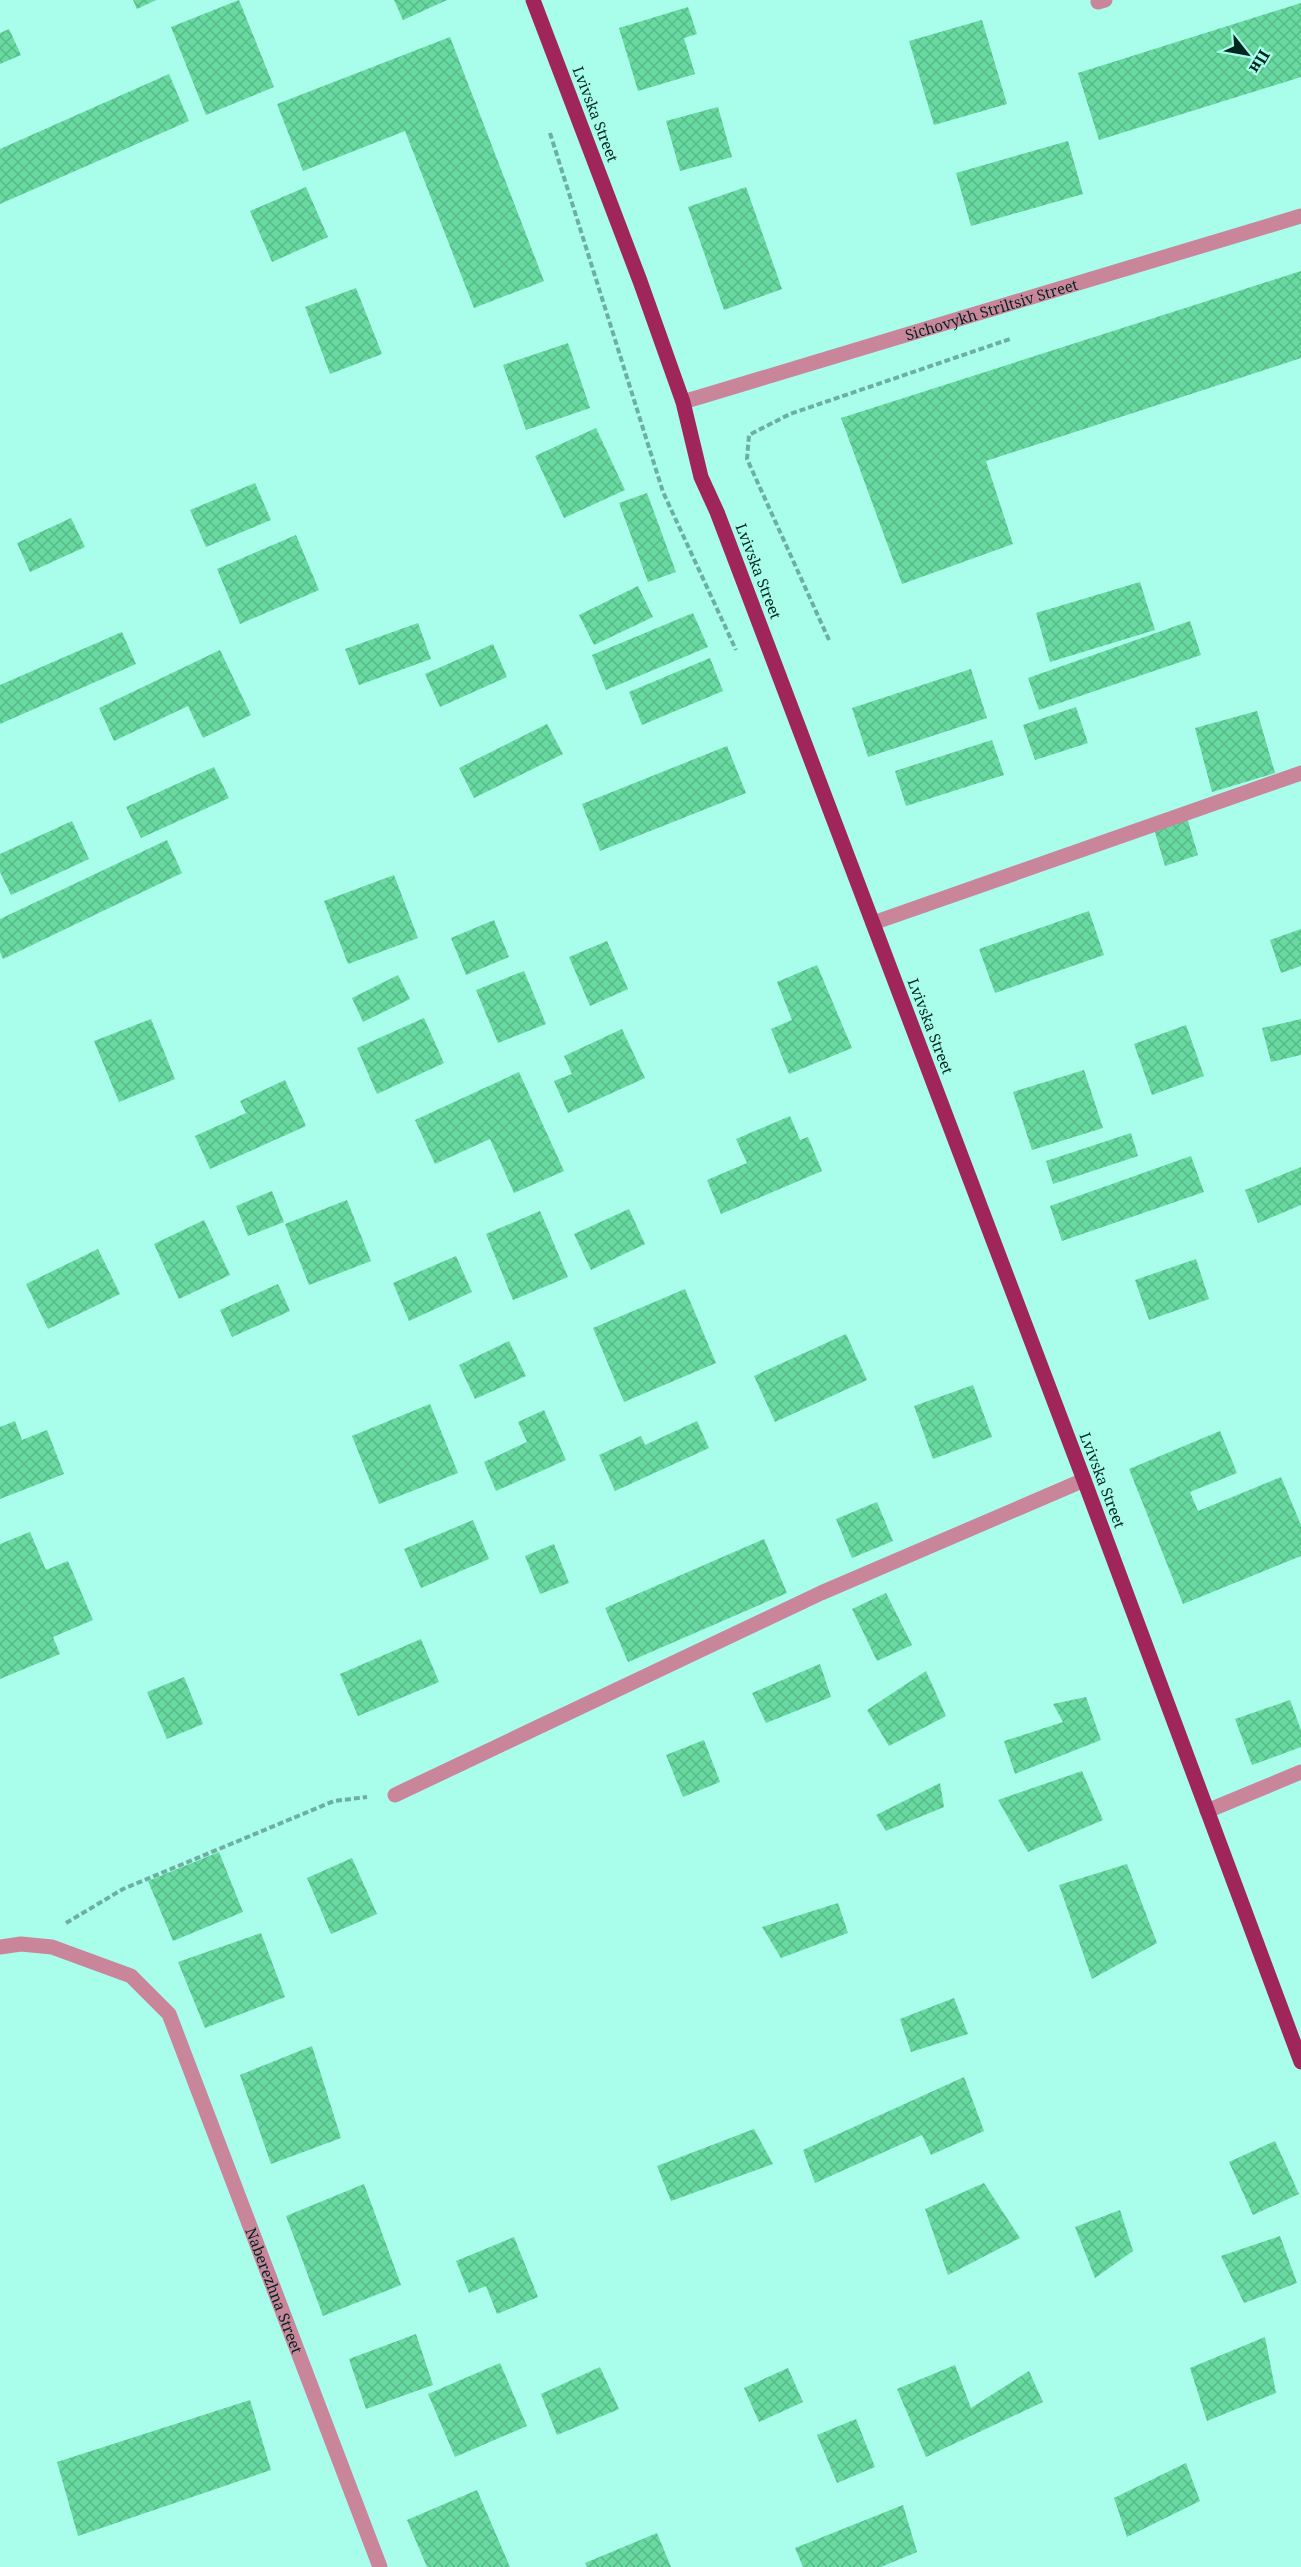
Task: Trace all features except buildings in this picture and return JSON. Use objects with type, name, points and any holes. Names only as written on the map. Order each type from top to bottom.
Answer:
[{"type":"main road","name":"Lvivska Street","points":[[533,0],[640,280],[683,402],[701,477],[717,512],[1084,1480],[1301,2062]]},
{"type":"street","name":"Sichovykh Striltsiv Street","points":[[683,402],[1301,216]]},
{"type":"street","points":[[873,923],[1301,773]]},
{"type":"street","points":[[395,1795],[821,1593],[1084,1480]]},
{"type":"street","points":[[1207,1811],[1301,1773]]},
{"type":"street","points":[[0,1947],[21,1944],[52,1947]]},
{"type":"street","name":"Naberezhna Street","points":[[52,1947],[131,1976],[169,2014],[380,2567]]},
{"type":"path","points":[[549,128],[663,492],[738,654]]},
{"type":"path","points":[[829,640],[747,459],[749,435],[790,414],[1010,339]]},
{"type":"path","points":[[52,1947],[65,1924],[123,1889],[334,1801],[395,1795]]}]
